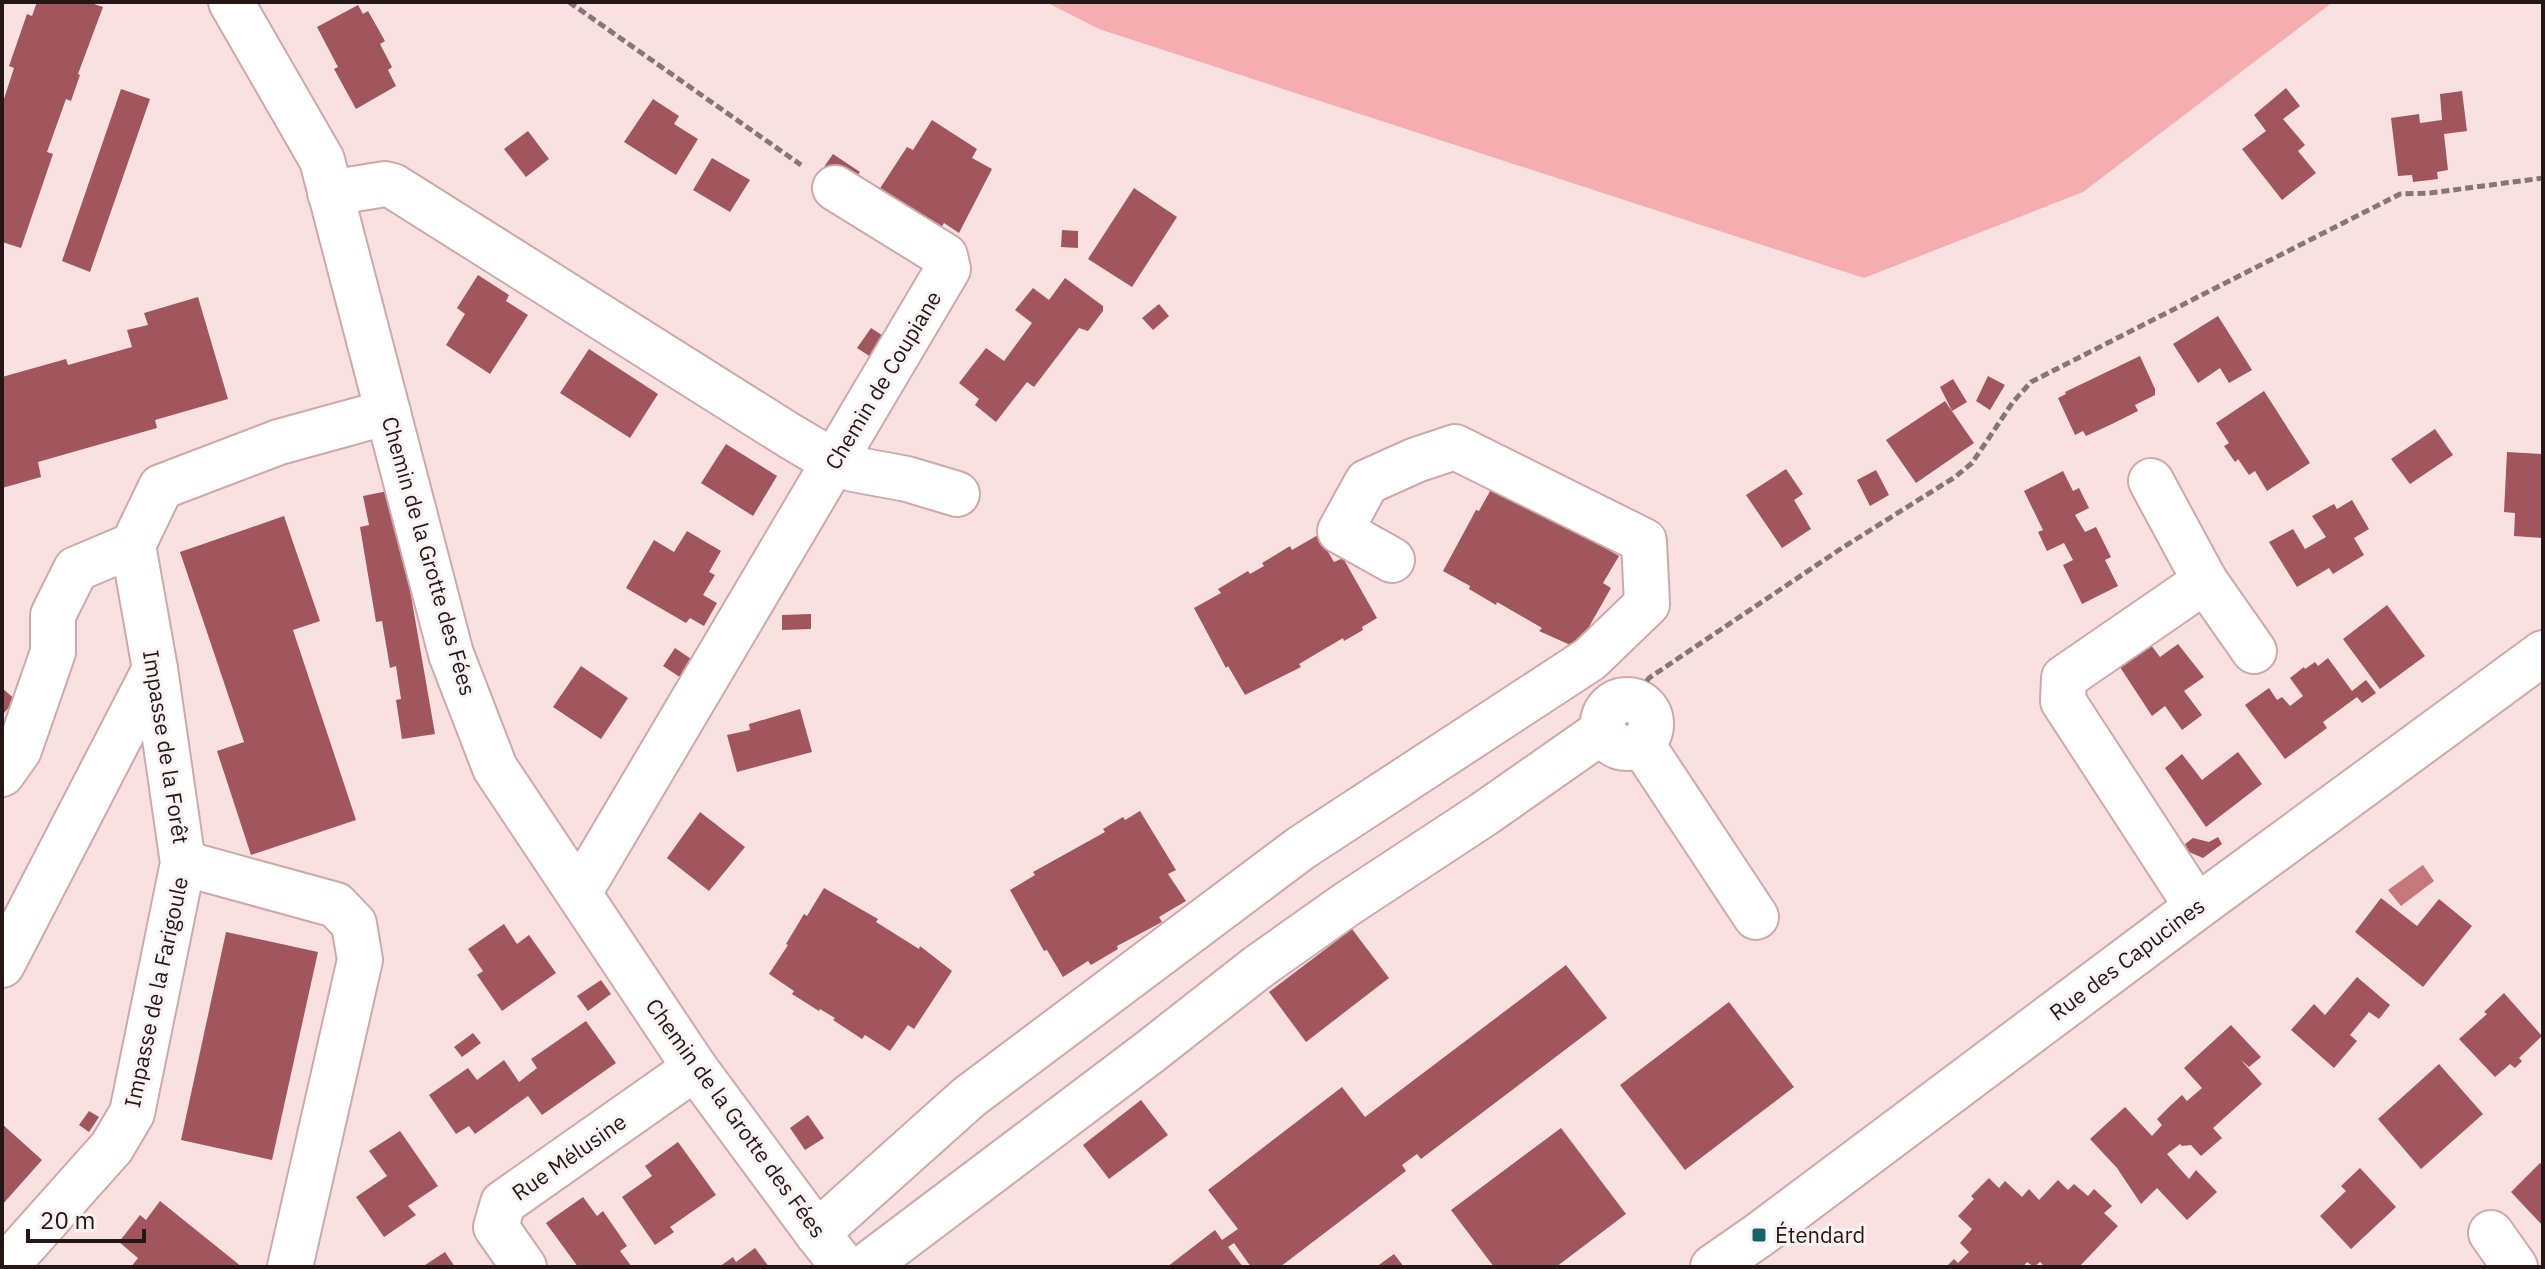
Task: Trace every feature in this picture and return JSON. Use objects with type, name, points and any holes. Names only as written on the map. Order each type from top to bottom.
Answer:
[{"type":"street","name":"Chemin de la Grotte des Fées","points":[[231,2],[322,160],[451,654],[495,768],[695,1068],[844,1267]]},
{"type":"street","points":[[330,193],[385,184],[393,186],[834,462],[957,494]]},
{"type":"street","name":"Chemin de Coupiane","points":[[579,893],[948,269],[945,256],[835,188]]},
{"type":"street","points":[[2,774],[19,750],[53,652],[53,615],[76,569],[133,545],[161,487],[279,442],[388,412]]},
{"type":"street","points":[[817,1233],[969,1097],[1301,848],[1590,659],[1647,604],[1644,541],[1455,447],[1367,482],[1340,531],[1392,560]]},
{"type":"street","points":[[2151,481],[2205,581],[2254,651]]},
{"type":"street","name":"Impasse de la Forêt","points":[[133,545],[155,669],[183,863],[336,905],[354,924],[360,960],[290,1267]]},
{"type":"street","points":[[2197,907],[2063,701],[2064,678],[2205,581]]},
{"type":"street","name":"Rue des Capucines","points":[[1714,1267],[2543,653]]},
{"type":"street","points":[[2,965],[155,669]]},
{"type":"street","points":[[865,1267],[1258,967],[1347,904],[1626,725],[1756,917]]},
{"type":"street","name":"Impasse de la Farigoule","points":[[5,1267],[112,1147],[132,1113],[183,863]]},
{"type":"street","name":"Rue Mélusine","points":[[524,1267],[496,1227],[503,1203],[695,1068]]},
{"type":"path","points":[[569,2],[835,188]]},
{"type":"path","points":[[1626,725],[1649,678],[1972,463],[2013,402],[2031,382],[2400,194],[2543,178]]},
{"type":"shaded area","points":[[1046,2],[2333,2],[2083,192],[1864,278],[1099,29]]},
{"type":"shaded area","points":[[2423,865],[2434,881],[2401,906],[2388,890]]},
{"type":"building","points":[[37,2],[88,2],[103,7],[71,101],[66,99],[47,152],[53,154],[21,248],[2,242],[2,105],[14,68],[9,66],[27,14],[32,16]]},
{"type":"building","points":[[358,5],[363,14],[368,11],[385,41],[380,44],[392,67],[388,70],[396,86],[356,109],[334,69],[338,67],[317,27]]},
{"type":"building","points":[[2286,88],[2300,106],[2283,119],[2305,145],[2298,151],[2316,173],[2282,200],[2242,149],[2266,131],[2254,115]]},
{"type":"building","points":[[121,89],[150,99],[90,272],[62,261]]},
{"type":"building","points":[[2462,91],[2467,131],[2444,134],[2448,170],[2437,172],[2438,179],[2413,182],[2412,175],[2398,176],[2391,118],[2419,114],[2420,123],[2442,120],[2440,94]]},
{"type":"building","points":[[653,99],[679,116],[674,124],[698,139],[676,175],[624,142]]},
{"type":"building","points":[[932,120],[977,149],[972,158],[992,169],[959,233],[944,223],[934,240],[873,199],[907,147],[913,150]]},
{"type":"building","points":[[528,131],[549,159],[526,177],[504,149]]},
{"type":"building","points":[[833,154],[860,172],[849,186],[824,167]]},
{"type":"building","points":[[712,158],[750,180],[730,212],[693,190]]},
{"type":"building","points":[[1134,188],[1177,217],[1132,287],[1088,259]]},
{"type":"building","points":[[1062,230],[1078,231],[1078,248],[1061,247]]},
{"type":"building","points":[[478,275],[509,295],[506,301],[528,315],[490,374],[446,345],[465,314],[457,308]]},
{"type":"building","points":[[1065,278],[1103,306],[1103,311],[1088,331],[1079,328],[1034,387],[1027,382],[996,422],[975,405],[979,399],[959,383],[986,348],[1004,361],[1032,323],[1015,310],[1033,288],[1049,300]]},
{"type":"building","points":[[198,297],[228,399],[155,420],[157,428],[38,462],[41,477],[2,488],[2,377],[66,359],[68,365],[132,347],[127,330],[148,325],[144,313]]},
{"type":"building","points":[[1159,304],[1169,316],[1153,330],[1142,318]]},
{"type":"building","points":[[2218,316],[2252,370],[2229,383],[2220,368],[2198,383],[2173,344]]},
{"type":"building","points":[[871,328],[891,341],[877,361],[857,348]]},
{"type":"building","points":[[589,349],[658,394],[630,438],[560,393]]},
{"type":"building","points":[[2140,356],[2155,395],[2135,405],[2138,411],[2112,424],[2086,436],[2083,431],[2075,435],[2058,398]]},
{"type":"building","points":[[1988,376],[2005,385],[1990,410],[1976,401]]},
{"type":"building","points":[[1953,379],[1967,402],[1952,411],[1940,387]]},
{"type":"building","points":[[2264,391],[2310,463],[2267,491],[2255,471],[2249,475],[2238,459],[2235,462],[2224,446],[2229,443],[2216,423]]},
{"type":"building","points":[[1945,401],[1974,443],[1916,483],[1886,440]]},
{"type":"building","points":[[2435,429],[2453,455],[2410,484],[2391,459]]},
{"type":"building","points":[[726,444],[777,476],[753,516],[701,483]]},
{"type":"building","points":[[2507,452],[2543,454],[2543,538],[2514,536],[2515,513],[2504,512]]},
{"type":"building","points":[[1786,469],[1803,494],[1794,500],[1811,529],[1782,548],[1746,495]]},
{"type":"building","points":[[1876,470],[1889,495],[1870,506],[1857,480]]},
{"type":"building","points":[[2063,471],[2073,491],[2079,488],[2089,508],[2075,515],[2085,532],[2096,527],[2111,557],[2105,560],[2118,586],[2082,604],[2063,565],[2073,560],[2064,543],[2047,551],[2038,532],[2043,530],[2024,491]]},
{"type":"building","points":[[1494,484],[1595,537],[1593,541],[1619,556],[1603,583],[1611,588],[1577,648],[1539,631],[1542,628],[1497,602],[1496,605],[1443,571]]},
{"type":"building","points":[[388,491],[398,538],[401,538],[435,734],[402,739],[396,700],[401,699],[396,666],[390,668],[382,621],[376,622],[360,527],[369,525],[363,496]]},
{"type":"building","points":[[2352,500],[2369,529],[2354,538],[2364,555],[2333,574],[2329,568],[2297,587],[2269,542],[2293,529],[2305,549],[2326,537],[2312,516],[2334,504],[2337,509]]},
{"type":"building","points":[[284,516],[320,621],[293,630],[356,820],[251,855],[217,751],[244,742],[180,552]]},
{"type":"building","points":[[687,531],[721,551],[709,572],[715,575],[703,595],[717,603],[704,626],[690,618],[686,623],[626,588],[654,540],[674,552]]},
{"type":"building","points":[[1318,535],[1334,562],[1343,558],[1377,618],[1362,627],[1363,630],[1299,664],[1301,667],[1245,695],[1228,666],[1226,668],[1194,608],[1221,593],[1218,589],[1248,571],[1250,574],[1264,566],[1262,563],[1290,546],[1292,550]]},
{"type":"building","points":[[2387,605],[2425,656],[2380,689],[2343,639]]},
{"type":"building","points":[[811,614],[811,629],[782,630],[782,615]]},
{"type":"building","points":[[2148,641],[2160,657],[2178,644],[2204,677],[2184,691],[2202,715],[2182,730],[2165,706],[2152,716],[2118,664]]},
{"type":"building","points":[[675,648],[697,663],[686,681],[663,666]]},
{"type":"building","points":[[2328,658],[2352,691],[2366,680],[2376,693],[2362,703],[2357,697],[2323,722],[2327,728],[2285,759],[2245,705],[2269,688],[2277,700],[2282,697],[2290,706],[2303,696],[2290,678],[2304,667],[2315,662],[2318,666]]},
{"type":"building","points":[[581,666],[628,698],[601,739],[553,707]]},
{"type":"building","points":[[2,688],[16,700],[2,715]]},
{"type":"building","points":[[800,709],[812,752],[737,772],[727,735],[750,730],[749,724]]},
{"type":"building","points":[[2238,752],[2262,784],[2206,827],[2165,768],[2182,754],[2202,780]]},
{"type":"building","points":[[1140,811],[1176,870],[1168,874],[1186,901],[1159,917],[1162,922],[1117,946],[1118,949],[1091,965],[1088,961],[1063,977],[1047,950],[1044,951],[1010,890],[1035,875],[1033,872],[1105,832],[1103,829]]},
{"type":"building","points":[[700,812],[745,847],[709,891],[667,858]]},
{"type":"building","points":[[2218,837],[2222,844],[2203,858],[2189,852],[2185,844],[2193,838],[2209,842]]},
{"type":"building","points":[[824,888],[878,919],[876,922],[919,949],[920,946],[952,971],[914,1029],[908,1025],[890,1051],[865,1035],[862,1039],[833,1020],[835,1018],[792,994],[794,991],[769,974],[804,914],[807,916]]},
{"type":"building","points":[[2381,898],[2417,926],[2439,899],[2472,926],[2423,987],[2355,932]]},
{"type":"building","points":[[504,924],[517,944],[529,935],[556,973],[502,1011],[477,975],[483,971],[468,949]]},
{"type":"building","points":[[1352,929],[1389,978],[1306,1042],[1269,992]]},
{"type":"building","points":[[226,932],[318,952],[272,1160],[181,1140]]},
{"type":"building","points":[[1566,965],[1607,1018],[1421,1159],[1417,1154],[1402,1165],[1406,1171],[1280,1267],[1251,1267],[1234,1243],[1228,1247],[1243,1267],[1167,1267],[1215,1230],[1222,1240],[1238,1229],[1208,1190],[1342,1087],[1365,1117]]},
{"type":"building","points":[[2357,977],[2390,1005],[2379,1019],[2369,1012],[2350,1035],[2357,1041],[2334,1068],[2291,1030],[2314,1004],[2325,1015]]},
{"type":"building","points":[[601,980],[611,994],[588,1011],[577,996]]},
{"type":"building","points":[[2504,993],[2542,1036],[2519,1058],[2522,1061],[2515,1068],[2510,1064],[2495,1077],[2459,1039],[2487,1014],[2484,1012]]},
{"type":"building","points":[[1729,1002],[1794,1087],[1685,1170],[1620,1085]]},
{"type":"building","points":[[586,1021],[616,1063],[542,1115],[528,1096],[475,1134],[469,1126],[456,1134],[429,1095],[468,1068],[477,1080],[504,1060],[519,1082],[537,1068],[531,1059]]},
{"type":"building","points":[[2231,1025],[2261,1057],[2249,1067],[2241,1060],[2262,1084],[2213,1128],[2222,1138],[2201,1156],[2191,1145],[2180,1144],[2167,1154],[2189,1179],[2196,1170],[2217,1192],[2187,1220],[2157,1188],[2141,1204],[2117,1168],[2090,1139],[2125,1107],[2152,1136],[2162,1125],[2157,1119],[2169,1107],[2182,1095],[2187,1101],[2202,1088],[2184,1068]]},
{"type":"building","points":[[473,1033],[481,1043],[462,1057],[454,1047]]},
{"type":"building","points":[[2439,1064],[2483,1114],[2421,1169],[2378,1119]]},
{"type":"building","points":[[1141,1100],[1168,1135],[1109,1179],[1083,1145]]},
{"type":"building","points":[[89,1111],[99,1117],[89,1132],[79,1125]]},
{"type":"building","points":[[808,1115],[824,1138],[805,1150],[790,1128]]},
{"type":"building","points":[[2,1124],[42,1160],[2,1205]]},
{"type":"building","points":[[1561,1128],[1626,1214],[1556,1267],[1494,1267],[1451,1210]]},
{"type":"building","points":[[400,1131],[438,1186],[408,1206],[416,1215],[384,1237],[356,1197],[387,1176],[369,1151]]},
{"type":"building","points":[[678,1142],[716,1195],[670,1227],[674,1232],[655,1245],[622,1197],[652,1176],[645,1166]]},
{"type":"building","points":[[2540,1163],[2543,1166],[2543,1226],[2511,1192]]},
{"type":"building","points":[[2360,1168],[2396,1207],[2351,1249],[2320,1216],[2346,1191],[2341,1186]]},
{"type":"building","points":[[1989,1178],[1999,1188],[2005,1181],[2022,1197],[2029,1189],[2039,1200],[2058,1180],[2068,1190],[2074,1184],[2088,1196],[2094,1189],[2112,1206],[2104,1213],[2118,1226],[2079,1267],[2045,1267],[2040,1262],[2034,1267],[2027,1262],[2023,1267],[1946,1267],[1954,1259],[1958,1263],[1969,1252],[1960,1243],[1972,1229],[1958,1216],[1974,1199],[1971,1196]]},
{"type":"building","points":[[583,1197],[597,1216],[603,1211],[627,1246],[620,1251],[632,1267],[578,1267],[546,1223]]},
{"type":"building","points":[[160,1201],[242,1267],[131,1267],[138,1258],[119,1242],[140,1215],[146,1220]]},
{"type":"building","points":[[755,1248],[769,1267],[719,1267],[733,1257],[736,1262]]},
{"type":"building","points":[[445,1252],[455,1267],[422,1267]]},
{"type":"building","points":[[1394,1254],[1404,1267],[1376,1267]]},
{"type":"place","name":"Étendard","points":[[1759,1235]]}]
